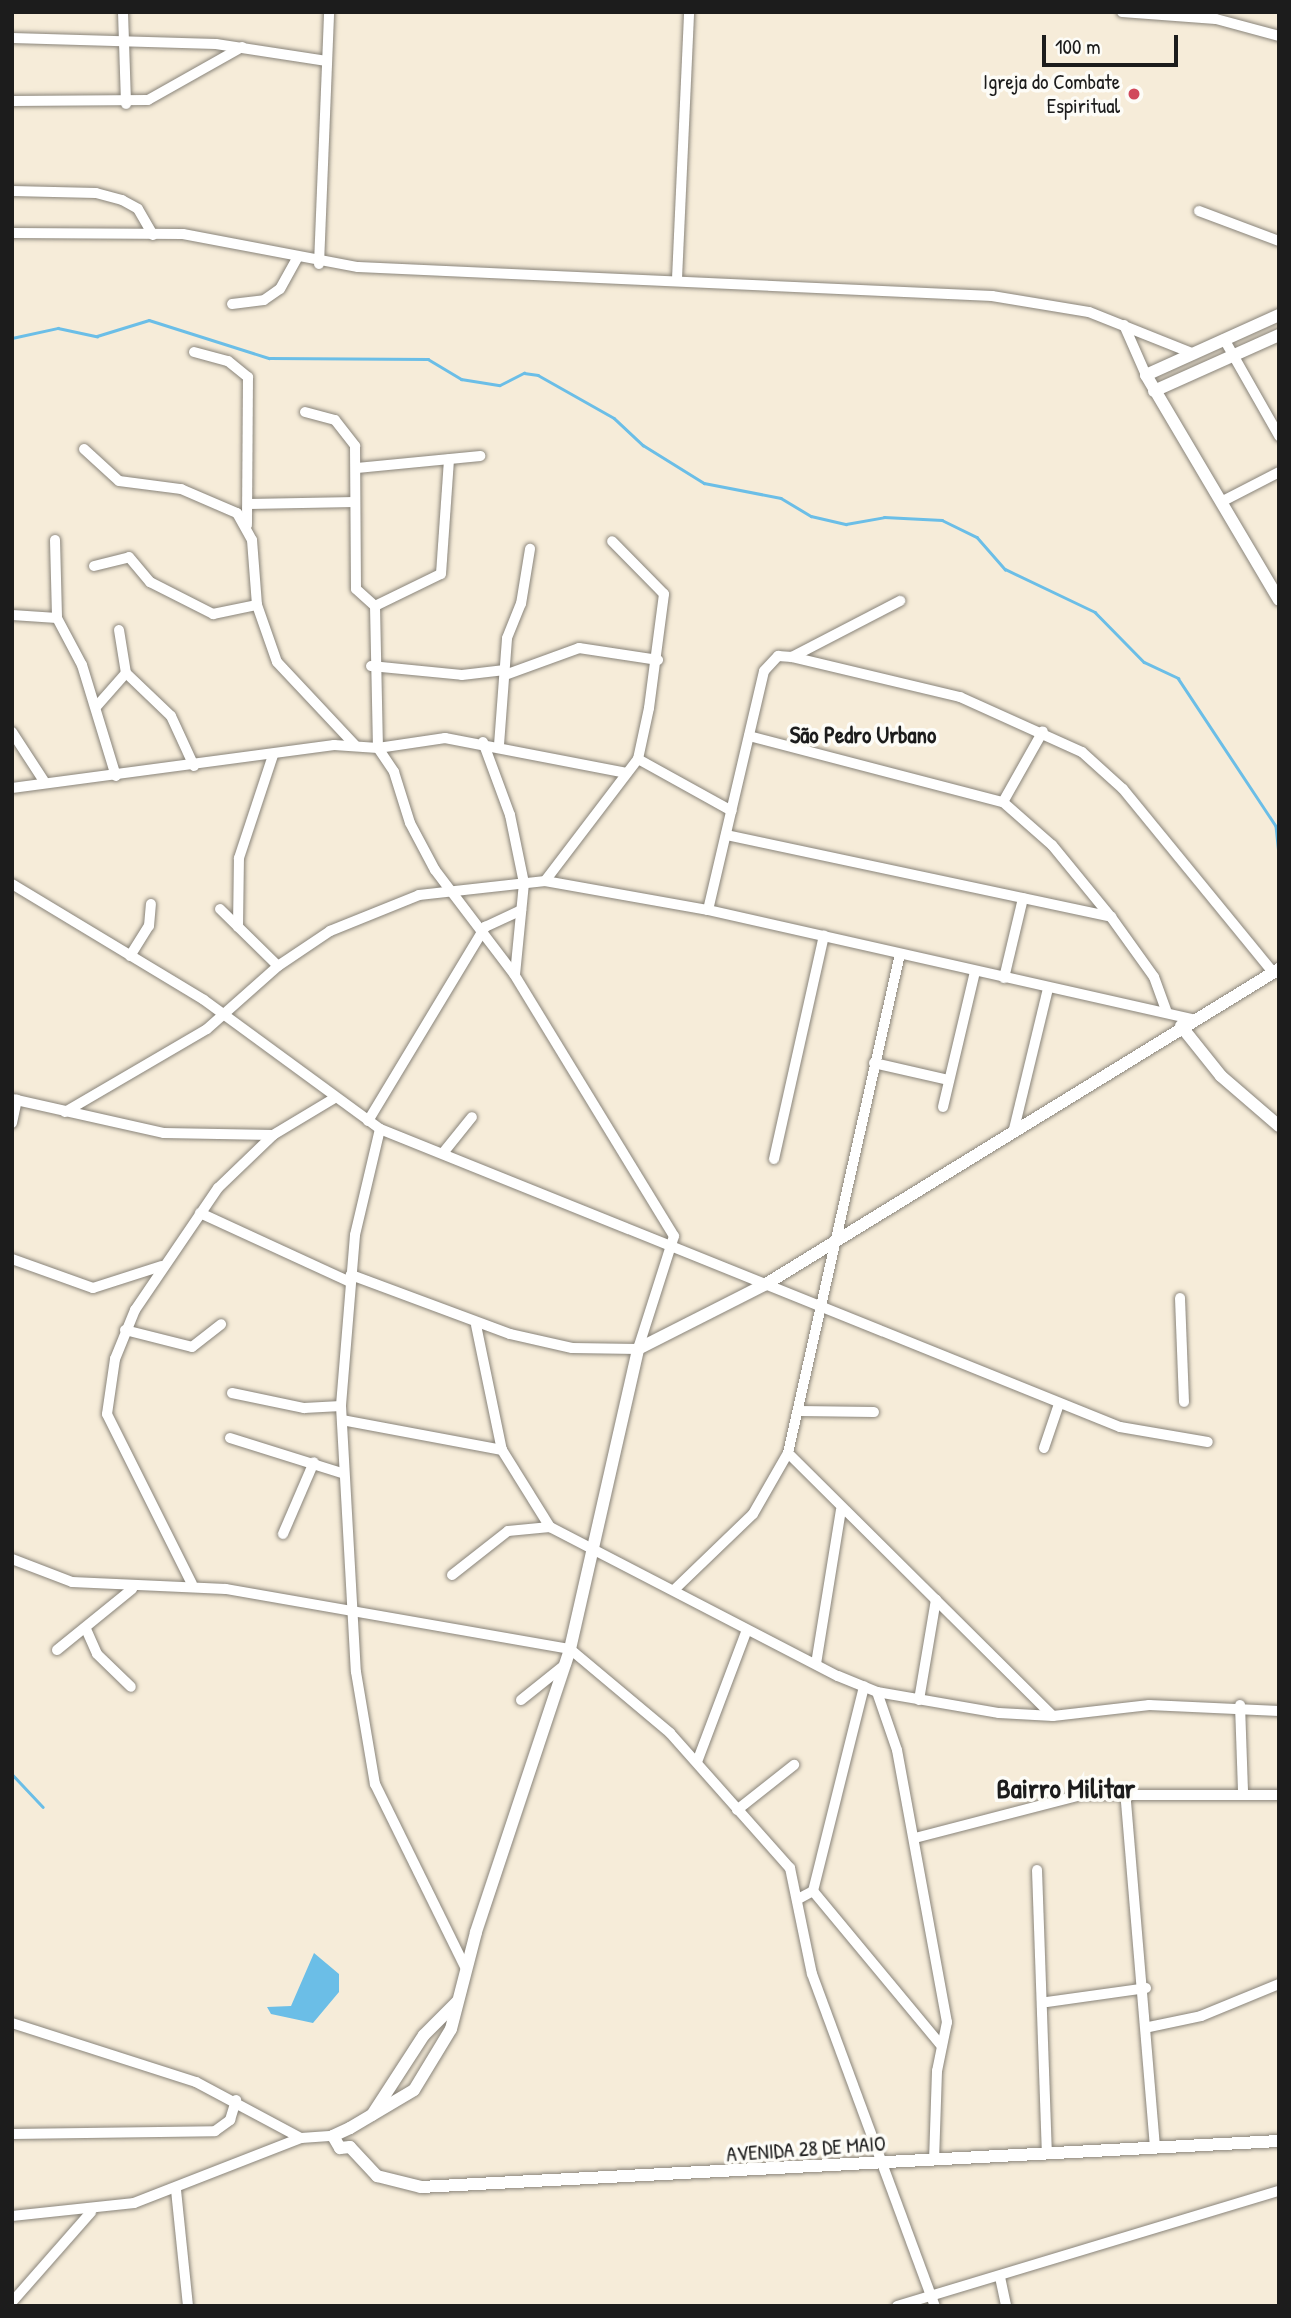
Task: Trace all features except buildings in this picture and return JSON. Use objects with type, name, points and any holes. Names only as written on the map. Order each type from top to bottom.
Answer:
[{"type":"street","points":[[123,12],[126,104]]},
{"type":"street","points":[[319,264],[329,12]]},
{"type":"street","points":[[677,279],[689,12]]},
{"type":"street","points":[[1122,12],[1216,19],[1279,36]]},
{"type":"street","points":[[12,38],[242,47],[327,61]]},
{"type":"street","points":[[12,101],[126,104],[187,82],[242,47]]},
{"type":"street","points":[[12,191],[96,193],[122,200],[138,209],[153,235]]},
{"type":"street","points":[[1199,211],[1277,244]]},
{"type":"street","points":[[12,233],[196,237],[319,264],[992,296],[1124,325],[1192,353]]},
{"type":"street","points":[[232,304],[264,300],[280,289],[296,258]]},
{"type":"street","points":[[1146,375],[1279,315]]},
{"type":"street","points":[[1124,325],[1154,391],[1279,600]]},
{"type":"street","points":[[1154,391],[1279,335]]},
{"type":"street","points":[[1224,339],[1279,436]]},
{"type":"street","points":[[194,352],[228,361],[248,377],[247,525],[257,606],[276,662],[357,747]]},
{"type":"street","points":[[305,412],[345,428],[357,468],[356,589],[375,606]]},
{"type":"street","points":[[84,449],[119,481],[214,499],[247,525]]},
{"type":"street","points":[[357,468],[480,456]]},
{"type":"street","points":[[375,606],[441,574],[449,459]]},
{"type":"street","points":[[1221,502],[1279,472]]},
{"type":"street","points":[[249,504],[355,502]]},
{"type":"street","points":[[55,540],[57,618],[96,707],[116,776]]},
{"type":"street","points":[[545,881],[638,759],[659,660],[664,594],[612,541]]},
{"type":"street","points":[[499,745],[507,638],[521,604],[530,549]]},
{"type":"street","points":[[94,566],[129,557],[150,582],[213,614],[257,606]]},
{"type":"street","points":[[708,910],[769,661],[792,657],[900,601]]},
{"type":"street","points":[[12,2216],[91,2212],[176,2190],[301,2138],[333,2136],[339,2128],[350,2128],[414,2090],[451,2029],[466,1969],[566,1664],[588,1552],[638,1349],[673,1246],[670,1224],[485,928],[451,890],[421,847],[394,772],[378,748],[372,666],[375,606]]},
{"type":"street","points":[[12,615],[57,618]]},
{"type":"street","points":[[119,630],[126,673],[171,716],[194,766]]},
{"type":"street","points":[[372,666],[462,675],[505,673],[579,648],[659,660]]},
{"type":"street","points":[[200,1213],[351,1278],[476,1325],[572,1348],[638,1349],[766,1284],[1187,1022],[1276,970],[1103,768],[1043,731],[960,697],[792,657]]},
{"type":"street","points":[[96,707],[126,673]]},
{"type":"street","points":[[1003,802],[1043,731]]},
{"type":"street","points":[[12,732],[44,781]]},
{"type":"street","points":[[749,736],[1003,802],[1052,845],[1111,917],[1154,977],[1167,1012]]},
{"type":"street","points":[[12,788],[44,781],[116,776],[273,755],[357,747],[378,748],[444,738],[499,745],[627,773]]},
{"type":"street","points":[[483,742],[510,815],[524,883],[514,974]]},
{"type":"street","points":[[238,927],[239,859],[273,755]]},
{"type":"street","points":[[638,759],[732,811]]},
{"type":"street","points":[[726,835],[1111,917]]},
{"type":"street","points":[[65,1112],[180,1047],[278,966],[384,905],[451,890],[545,881],[708,910],[975,972],[1167,1012],[1187,1022],[1221,1076],[1279,1126]]},
{"type":"street","points":[[12,884],[223,1014],[333,1099],[380,1129],[817,1306],[956,1357],[1059,1404],[1120,1427],[1208,1442]]},
{"type":"street","points":[[1004,978],[1023,898]]},
{"type":"street","points":[[130,956],[149,926],[151,904]]},
{"type":"street","points":[[220,909],[278,966]]},
{"type":"street","points":[[368,1121],[485,928],[521,910]]},
{"type":"street","points":[[774,1158],[824,936]]},
{"type":"street","points":[[675,1589],[753,1514],[788,1453],[799,1411],[817,1306],[900,954]]},
{"type":"street","points":[[943,1107],[975,972]]},
{"type":"street","points":[[1014,1129],[1048,988]]},
{"type":"street","points":[[874,1063],[949,1080]]},
{"type":"street","points":[[12,1124],[15,1099],[164,1133],[272,1135]]},
{"type":"street","points":[[192,1584],[107,1414],[106,1391],[125,1330],[162,1266],[200,1213],[272,1135],[333,1099]]},
{"type":"street","points":[[443,1153],[472,1117]]},
{"type":"street","points":[[380,1129],[351,1278],[341,1406],[342,1473],[363,1742],[375,1784],[466,1969]]},
{"type":"street","points":[[12,1259],[93,1288],[162,1266]]},
{"type":"street","points":[[1180,1298],[1184,1402]]},
{"type":"street","points":[[125,1330],[192,1347],[221,1324]]},
{"type":"street","points":[[476,1325],[502,1450],[550,1527],[588,1552],[675,1589],[747,1630],[816,1664],[877,1692],[919,1700],[1053,1716],[1149,1705],[1240,1706],[1279,1711]]},
{"type":"street","points":[[232,1394],[304,1408],[341,1406]]},
{"type":"street","points":[[1044,1448],[1059,1404]]},
{"type":"street","points":[[799,1411],[874,1412]]},
{"type":"street","points":[[342,1420],[502,1450]]},
{"type":"street","points":[[230,1438],[314,1462],[342,1473]]},
{"type":"street","points":[[788,1453],[841,1510],[936,1599],[1053,1716]]},
{"type":"street","points":[[283,1534],[314,1462]]},
{"type":"street","points":[[816,1664],[841,1510]]},
{"type":"street","points":[[452,1575],[508,1531],[550,1527]]},
{"type":"street","points":[[12,1559],[72,1582],[132,1589],[192,1584],[355,1613],[470,1627],[570,1649],[697,1762],[790,1868],[800,1898],[812,1974],[935,2300]]},
{"type":"street","points":[[57,1650],[132,1589]]},
{"type":"street","points":[[919,1700],[936,1599]]},
{"type":"street","points":[[86,1629],[97,1654],[131,1687]]},
{"type":"street","points":[[697,1762],[747,1630]]},
{"type":"street","points":[[521,1700],[566,1664]]},
{"type":"street","points":[[800,1898],[813,1891],[864,1686]]},
{"type":"street","points":[[877,1692],[915,1838],[947,2022],[941,2045],[933,2160]]},
{"type":"street","points":[[1240,1706],[1243,1791]]},
{"type":"street","points":[[737,1810],[794,1765]]},
{"type":"street","points":[[915,1838],[1005,1811],[1125,1790],[1243,1791],[1279,1795]]},
{"type":"street","points":[[1125,1790],[1146,1988],[1155,2147]]},
{"type":"street","points":[[1037,1870],[1047,2002],[1047,2153]]},
{"type":"street","points":[[813,1891],[941,2045]]},
{"type":"street","points":[[1149,2027],[1201,2016],[1279,1983]]},
{"type":"street","points":[[1047,2002],[1146,1988]]},
{"type":"street","points":[[372,2115],[424,2035],[457,2001]]},
{"type":"street","points":[[12,2024],[236,2100],[301,2138]]},
{"type":"street","points":[[12,2134],[215,2131],[230,2120],[236,2100]]},
{"type":"street","points":[[333,2136],[340,2148],[350,2147],[355,2136],[350,2128]]},
{"type":"street","name":"AVENIDA 28 DE MAIO","points":[[350,2147],[377,2176],[421,2186],[1279,2141]]},
{"type":"street","points":[[176,2190],[188,2306]]},
{"type":"street","points":[[898,2306],[935,2300],[1000,2277],[1279,2191]]},
{"type":"street","points":[[12,2302],[91,2212]]},
{"type":"street","points":[[1000,2277],[1006,2306]]},
{"type":"water","points":[[314,1953],[339,1974],[339,1992],[313,2023],[271,2014],[267,2007],[291,2006]]},
{"type":"waterway","points":[[12,338],[58,328],[97,336],[149,320],[269,358],[428,359],[461,379],[500,385],[524,373],[538,375],[614,418],[643,445],[704,483],[781,498],[811,516],[846,524],[884,517],[942,520],[977,537],[1005,569],[1095,612],[1144,662],[1178,678],[1276,826],[1279,853]]},
{"type":"waterway","points":[[12,1774],[43,1807]]},
{"type":"place","name":"Igreja do Combate Espiritual","points":[[1134,94]]},
{"type":"district","name":"São Pedro Urbano","points":[[863,735]]},
{"type":"district","name":"Bairro Militar","points":[[1066,1788]]}]
